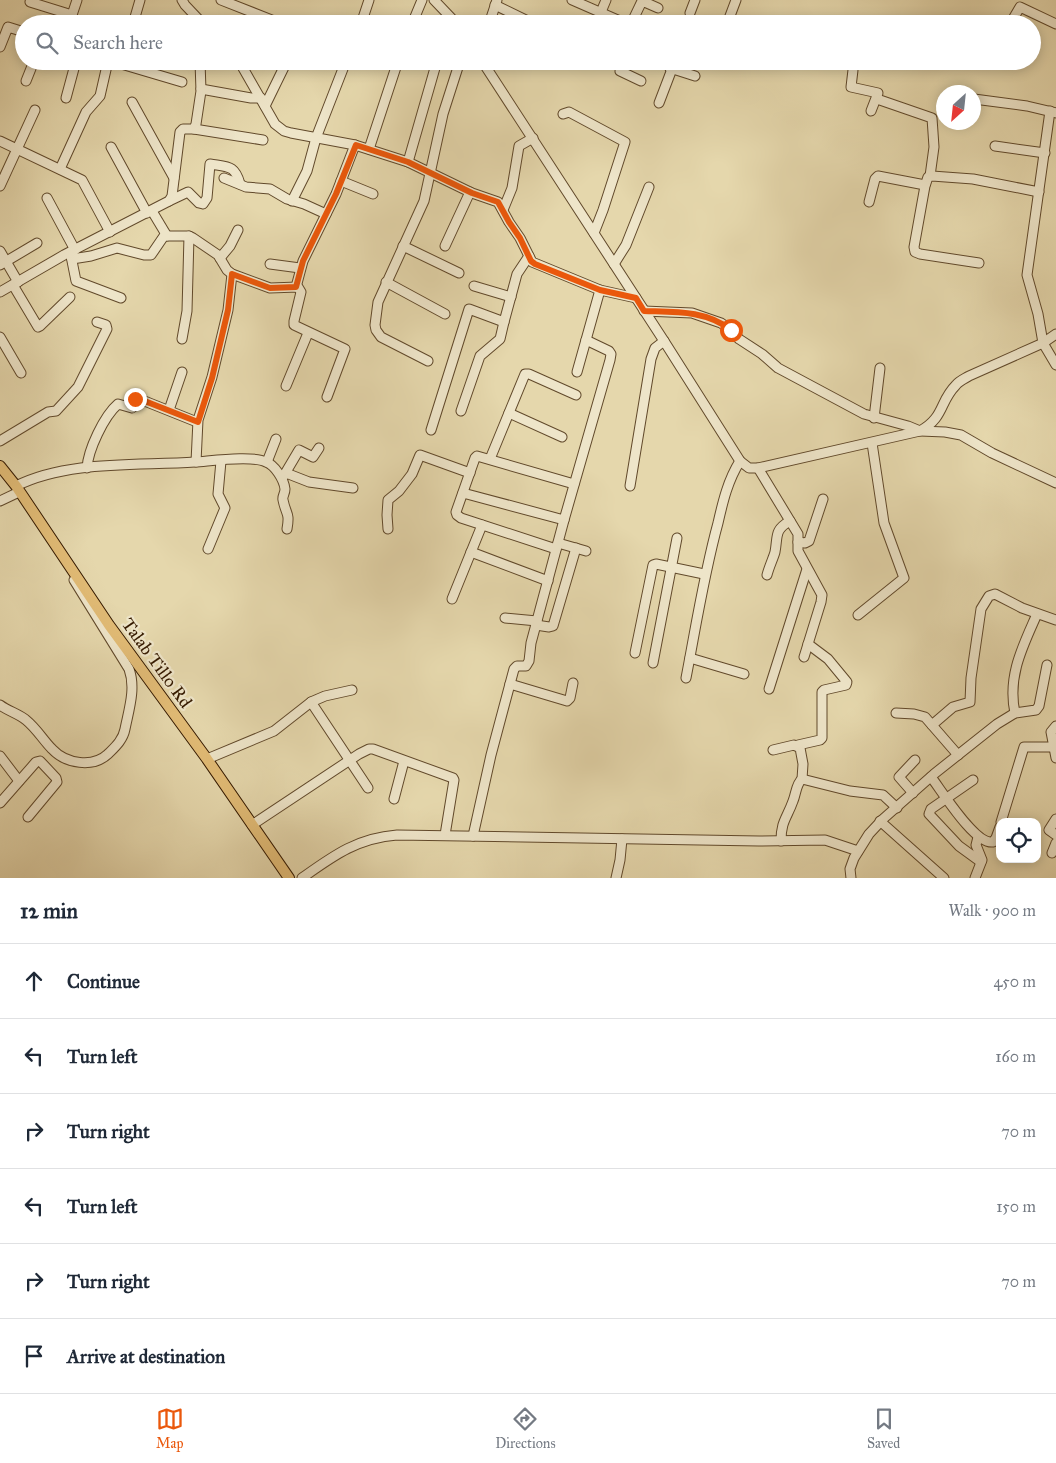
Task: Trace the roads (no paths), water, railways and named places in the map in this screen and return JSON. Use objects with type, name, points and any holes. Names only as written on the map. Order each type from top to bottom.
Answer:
[{"type":"main road","name":"Talab Tillo Rd","points":[[0,466],[146,678],[207,759],[289,878]]},
{"type":"street","points":[[72,15],[77,0]]},
{"type":"street","points":[[136,15],[140,0]]},
{"type":"street","points":[[182,0],[196,15]]},
{"type":"street","points":[[221,0],[252,15]]},
{"type":"street","points":[[364,15],[369,0]]},
{"type":"street","points":[[416,15],[422,0]]},
{"type":"street","points":[[434,0],[448,15]]},
{"type":"street","points":[[601,12],[606,0]]},
{"type":"street","points":[[690,13],[694,0]]},
{"type":"street","points":[[730,15],[736,0]]},
{"type":"street","points":[[574,1],[608,15]]},
{"type":"street","points":[[30,2],[61,15]]},
{"type":"street","points":[[636,15],[642,2],[658,8]]},
{"type":"street","points":[[492,15],[496,3],[518,15]]},
{"type":"street","points":[[1015,15],[1020,7],[1037,15]]},
{"type":"street","points":[[1041,17],[1056,24]]},
{"type":"street","points":[[0,47],[8,27],[15,29]]},
{"type":"street","points":[[26,81],[30,70]]},
{"type":"street","points":[[66,98],[74,70]]},
{"type":"street","points":[[60,169],[86,112],[100,96],[107,70]]},
{"type":"street","points":[[143,70],[182,82]]},
{"type":"street","points":[[194,129],[200,106],[200,70]]},
{"type":"street","points":[[246,70],[279,128],[300,136],[356,145],[408,162],[470,192],[498,202],[520,238],[531,261],[535,264],[600,290],[636,298]]},
{"type":"street","points":[[263,102],[282,70]]},
{"type":"street","points":[[292,200],[307,171],[316,138],[342,70]]},
{"type":"street","points":[[369,149],[395,70]]},
{"type":"street","points":[[408,162],[434,70]]},
{"type":"street","points":[[428,361],[388,342],[378,334],[375,325],[377,307],[386,282],[424,201],[443,114],[457,70]]},
{"type":"street","points":[[488,70],[664,341],[740,462],[749,468],[758,468],[920,431],[945,432],[961,435],[992,453],[1056,484]]},
{"type":"street","points":[[620,70],[641,81]]},
{"type":"street","points":[[659,103],[672,70]]},
{"type":"street","points":[[675,70],[695,76]]},
{"type":"street","points":[[852,70],[851,87],[877,92],[878,94],[871,111]]},
{"type":"street","points":[[201,89],[263,102]]},
{"type":"street","points":[[877,99],[932,118],[934,147],[930,176],[925,185],[914,247],[915,252],[979,263]]},
{"type":"street","points":[[981,100],[1027,106],[1053,112],[1044,153],[1026,275],[1038,314],[1043,343],[1056,364]]},
{"type":"street","points":[[132,102],[174,178]]},
{"type":"street","points":[[0,186],[35,110]]},
{"type":"street","points":[[563,114],[569,112],[626,142],[594,234]]},
{"type":"street","points":[[170,201],[180,132],[183,129],[263,140]]},
{"type":"street","points":[[503,210],[512,188],[519,146],[533,138]]},
{"type":"street","points":[[0,141],[84,182],[110,232]]},
{"type":"street","points":[[296,287],[300,268],[356,145]]},
{"type":"street","points":[[995,146],[1044,153]]},
{"type":"street","points":[[111,147],[150,212],[167,236]]},
{"type":"street","points":[[0,292],[188,192],[199,203],[203,204],[207,198],[210,164],[232,168],[237,173],[240,184]]},
{"type":"street","points":[[869,202],[875,179],[878,176],[925,185]]},
{"type":"street","points":[[930,176],[964,178],[1039,192]]},
{"type":"street","points":[[224,178],[250,188],[266,188],[326,214]]},
{"type":"street","points":[[341,181],[373,194]]},
{"type":"street","points":[[614,264],[629,240],[649,187]]},
{"type":"street","points":[[445,246],[470,192]]},
{"type":"street","points":[[47,198],[72,255],[76,281],[121,298]]},
{"type":"street","points":[[220,258],[230,246],[238,230]]},
{"type":"street","points":[[72,255],[91,256],[118,248],[144,255],[151,254],[164,236],[189,236],[220,258],[227,270],[232,274],[270,288],[299,288],[300,292],[294,323],[296,326],[345,350],[327,397]]},
{"type":"street","points":[[182,339],[186,311],[189,236]]},
{"type":"street","points":[[3,264],[37,243]]},
{"type":"street","points":[[403,246],[459,272]]},
{"type":"street","points":[[0,251],[3,264],[16,284],[36,326],[39,327],[70,297]]},
{"type":"street","points":[[461,411],[480,356],[500,340],[518,270],[529,256]]},
{"type":"street","points":[[270,264],[300,268]]},
{"type":"street","points":[[196,462],[198,422],[212,378],[228,310],[232,274]]},
{"type":"street","points":[[386,282],[445,314]]},
{"type":"street","points":[[474,286],[511,298]]},
{"type":"street","points":[[577,372],[600,290]]},
{"type":"street","points":[[431,430],[469,309],[504,322]]},
{"type":"street","points":[[644,311],[692,313],[720,323],[778,368],[874,418],[908,426],[920,431]]},
{"type":"street","points":[[0,441],[48,412],[56,411],[75,391],[107,328],[107,326],[97,322]]},
{"type":"street","points":[[286,386],[308,332]]},
{"type":"street","points":[[920,431],[937,418],[953,388],[959,382],[1043,343],[1056,334]]},
{"type":"street","points":[[0,337],[21,373]]},
{"type":"street","points":[[473,836],[491,755],[510,684],[515,668],[526,666],[529,663],[530,648],[557,546],[611,354],[609,351],[586,340]]},
{"type":"street","points":[[630,486],[650,359],[656,348],[664,341]]},
{"type":"street","points":[[874,418],[880,368]]},
{"type":"street","points":[[169,410],[182,372]]},
{"type":"street","points":[[490,459],[526,374],[576,395]]},
{"type":"street","points":[[87,468],[92,448],[103,425],[118,404],[132,408],[137,398],[198,422]]},
{"type":"street","points":[[509,413],[562,437]]},
{"type":"street","points":[[267,462],[276,439]]},
{"type":"street","points":[[858,615],[904,578],[884,522],[872,443]]},
{"type":"street","points":[[287,529],[289,519],[282,498],[285,490],[284,477],[299,450],[313,457],[319,448]]},
{"type":"street","points":[[388,529],[386,515],[388,500],[398,492],[412,474],[420,455],[470,473]]},
{"type":"street","points":[[574,484],[477,456],[475,457],[456,515],[557,546],[586,551]]},
{"type":"street","points":[[0,501],[36,477],[87,468],[132,463],[248,459],[267,462],[284,477],[353,488]]},
{"type":"street","points":[[208,550],[226,508],[218,494],[222,461]]},
{"type":"street","points":[[686,678],[704,574],[727,488],[731,476],[740,462]]},
{"type":"street","points":[[758,468],[798,534],[798,551],[822,595],[804,657]]},
{"type":"street","points":[[463,493],[564,520]]},
{"type":"street","points":[[798,542],[805,543],[809,541],[823,499]]},
{"type":"street","points":[[767,575],[774,554],[777,532],[790,521]]},
{"type":"street","points":[[452,599],[482,524]]},
{"type":"street","points":[[653,663],[677,538]]},
{"type":"street","points":[[505,618],[537,623],[549,628],[553,626],[576,548]]},
{"type":"street","points":[[471,552],[548,581]]},
{"type":"street","points":[[0,704],[25,719],[53,751],[76,762],[93,763],[102,760],[114,749],[122,737],[130,701],[132,677],[129,669],[75,583],[66,561]]},
{"type":"street","points":[[635,653],[652,566],[656,564],[704,574]]},
{"type":"street","points":[[769,689],[808,569]]},
{"type":"street","points":[[932,725],[953,707],[970,702],[981,609],[989,596],[995,594],[1037,614],[1056,620]]},
{"type":"street","points":[[1015,713],[1012,698],[1014,671],[1037,614]]},
{"type":"street","points":[[773,750],[820,740],[822,738],[822,692],[846,685],[847,682],[825,656],[808,644]]},
{"type":"street","points":[[690,658],[744,674]]},
{"type":"street","points":[[851,878],[851,866],[858,851],[880,821],[997,724],[1015,713],[1038,708],[1047,665]]},
{"type":"street","points":[[510,684],[567,700],[570,698],[573,683]]},
{"type":"street","points":[[207,759],[274,731],[311,702],[352,690]]},
{"type":"street","points":[[311,702],[368,788]]},
{"type":"street","points":[[896,713],[922,716],[958,755]]},
{"type":"street","points":[[1056,726],[1052,732],[1056,758]]},
{"type":"street","points":[[781,841],[784,819],[792,804],[799,782],[802,779],[803,761],[801,749],[798,745]]},
{"type":"street","points":[[1002,818],[1024,747],[1054,747]]},
{"type":"street","points":[[252,825],[369,749],[448,775],[454,779],[444,835]]},
{"type":"street","points":[[0,756],[19,781]]},
{"type":"street","points":[[913,793],[899,777],[915,760]]},
{"type":"street","points":[[0,803],[38,761],[41,762],[57,780],[56,784],[28,816]]},
{"type":"street","points":[[394,799],[404,761]]},
{"type":"street","points":[[931,777],[978,837],[987,842],[993,842],[996,838]]},
{"type":"street","points":[[802,779],[856,792],[884,795],[897,808]]},
{"type":"street","points":[[972,780],[929,812],[960,846],[981,862]]},
{"type":"street","points":[[1056,819],[1049,829],[1050,832],[1056,835]]},
{"type":"street","points":[[880,821],[944,878]]},
{"type":"street","points":[[302,878],[343,850],[362,842],[391,836],[825,840],[858,851]]},
{"type":"street","points":[[975,878],[981,862],[976,845],[978,837]]},
{"type":"street","points":[[616,878],[622,839]]},
{"type":"street","points":[[1052,853],[1056,843]]}]
